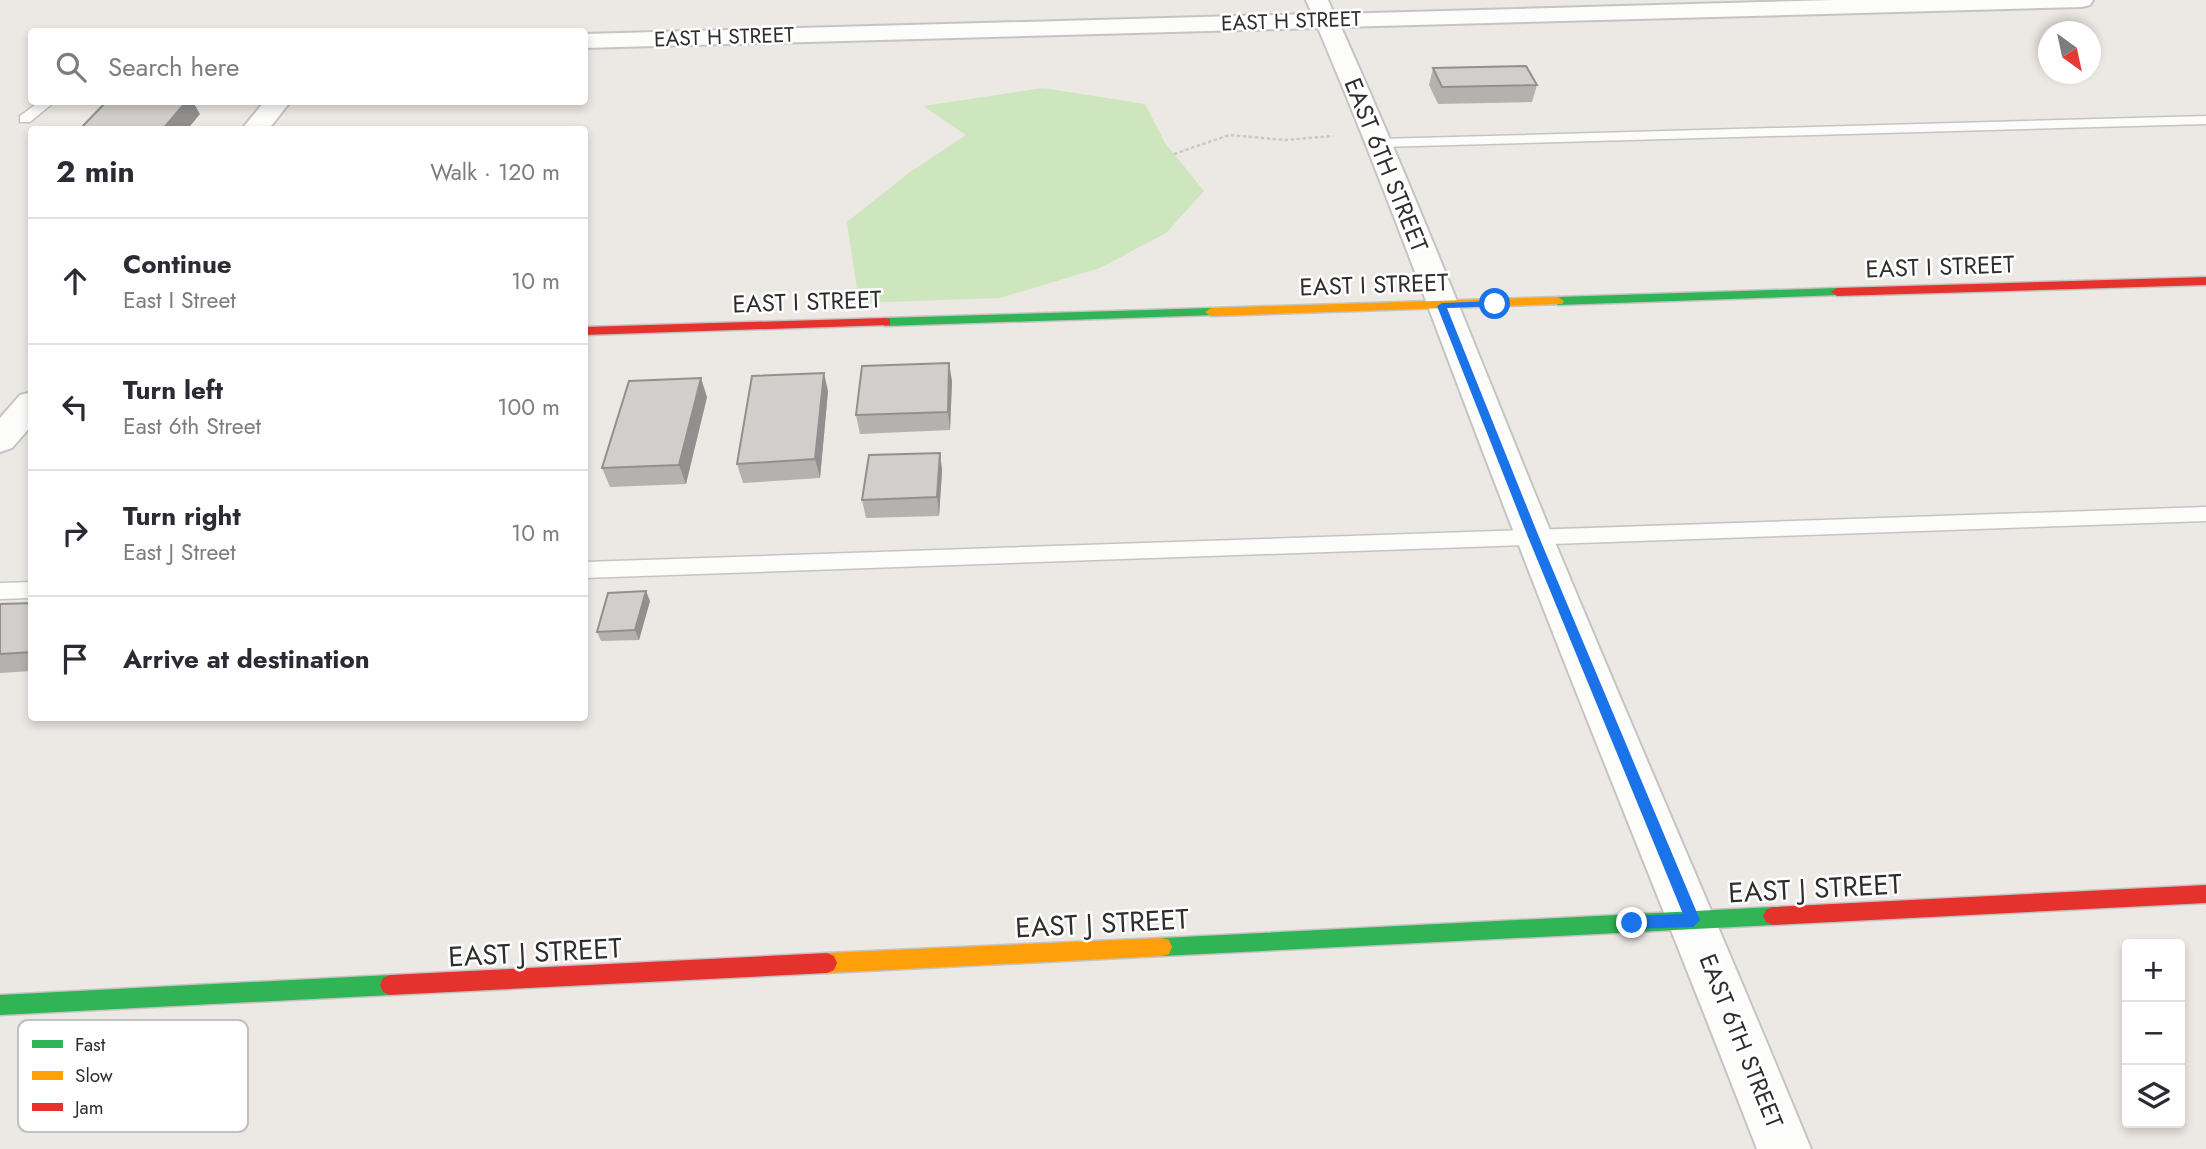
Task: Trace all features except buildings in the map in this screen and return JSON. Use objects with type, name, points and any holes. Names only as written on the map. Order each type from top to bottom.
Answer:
[{"type":"street","name":"EAST H STREET","points":[[588,41],[1321,10],[2082,0]]},
{"type":"street","name":"EAST 6TH STREET","points":[[1321,10],[1378,137],[1534,537],[1693,920],[1784,1149]]},
{"type":"street","points":[[257,126],[275,105]]},
{"type":"street","name":"EAST I STREET","points":[[588,331],[2206,281]]},
{"type":"street","points":[[0,440],[28,408]]},
{"type":"street","name":"EAST J STREET","points":[[0,1005],[2206,894]]},
{"type":"lane","points":[[25,120],[43,105]]},
{"type":"lane","points":[[1378,137],[2206,120]]},
{"type":"lane","points":[[588,570],[2206,514]]},
{"type":"lane","points":[[0,591],[28,590]]},
{"type":"path","points":[[1174,154],[1229,135],[1285,140],[1378,137]]},
{"type":"green space","points":[[1043,88],[1145,104],[1165,143],[1204,191],[1166,233],[1100,268],[1000,298],[859,303],[847,222],[910,172],[966,135],[923,106]]},
{"type":"traffic: fast","points":[[1558,301],[1837,292]]},
{"type":"traffic: fast","points":[[885,322],[1211,312]]},
{"type":"traffic: fast","points":[[1162,947],[1773,916]]},
{"type":"traffic: fast","points":[[0,1005],[390,985]]},
{"type":"traffic: slow","points":[[1211,312],[1558,301]]},
{"type":"traffic: slow","points":[[827,963],[1162,947]]},
{"type":"traffic: jam","points":[[1837,292],[2206,281]]},
{"type":"traffic: jam","points":[[588,331],[885,322]]},
{"type":"traffic: jam","points":[[1773,916],[2206,894]]},
{"type":"traffic: jam","points":[[390,985],[827,963]]},
{"type":"route","points":[[1495,304],[1442,306],[1534,537],[1693,920],[1632,923]]}]
